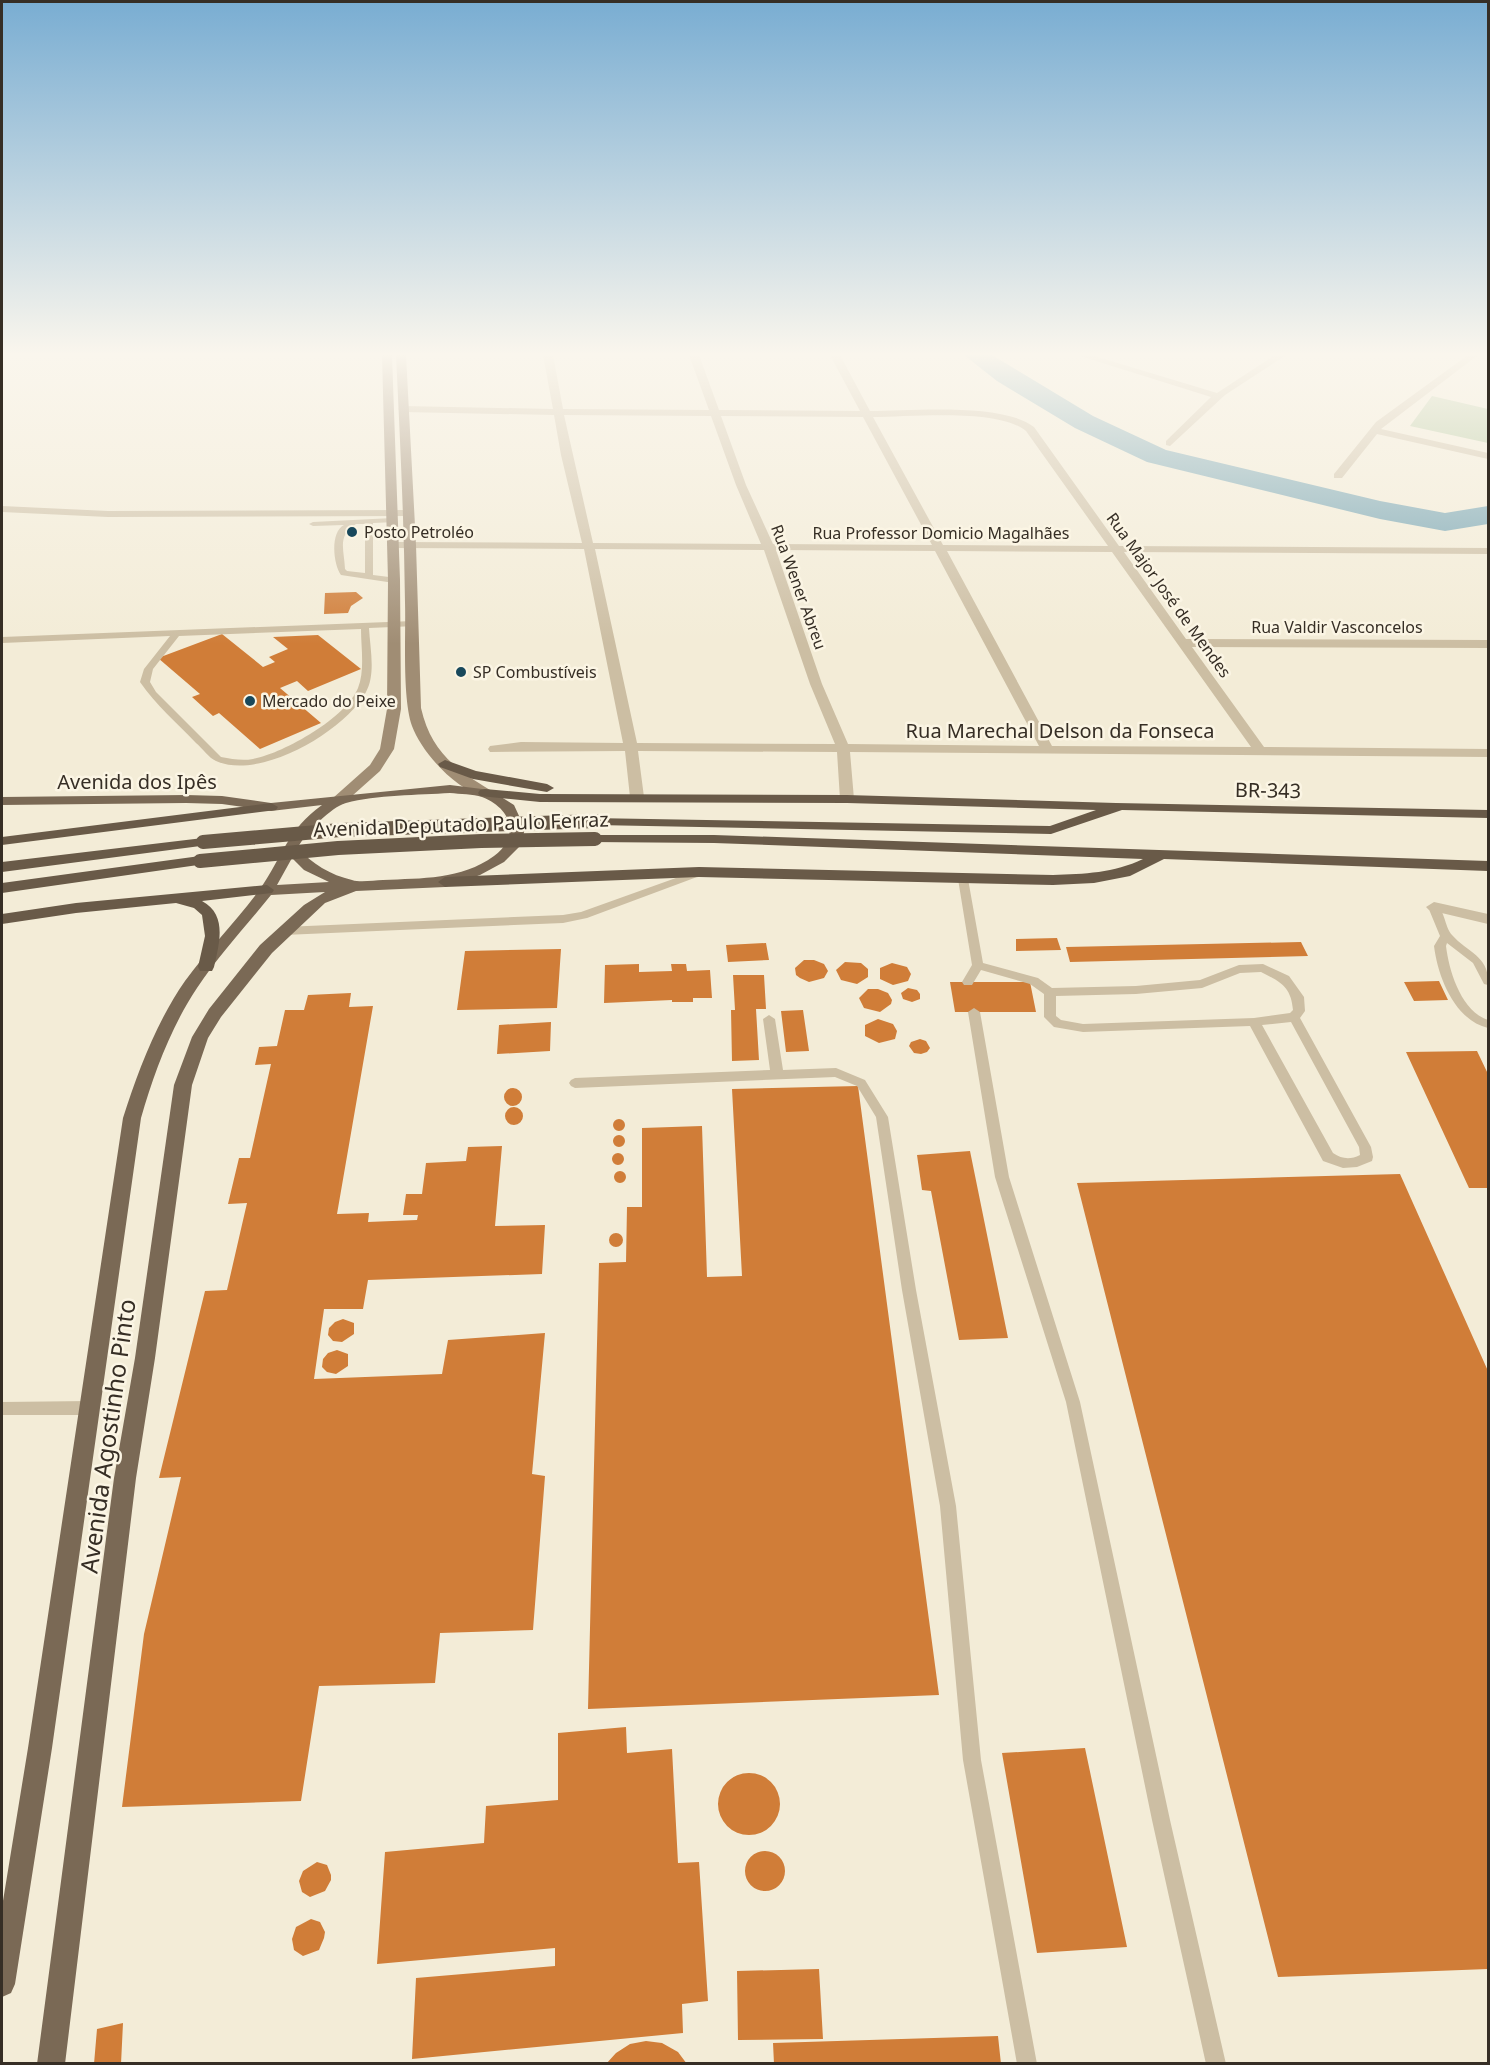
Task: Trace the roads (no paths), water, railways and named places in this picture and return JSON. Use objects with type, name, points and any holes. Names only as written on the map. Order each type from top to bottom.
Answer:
[{"type":"highway","points":[[445,764],[473,775],[505,782],[633,797]]},
{"type":"highway","points":[[485,793],[540,798],[846,799],[1121,806]]},
{"type":"highway","name":"BR-343","points":[[1051,830],[1121,806],[1488,814]]},
{"type":"highway","points":[[2,841],[271,807]]},
{"type":"highway","name":"Avenida Deputado Paulo Ferraz","points":[[2,867],[203,842],[340,830],[596,821],[1051,830]]},
{"type":"highway","name":"Avenida Deputado Paulo Ferraz","points":[[2,888],[200,861],[338,848],[481,841],[595,839],[714,839],[1488,866]]},
{"type":"highway","points":[[445,882],[517,882],[626,873],[701,872],[963,879],[1094,878],[1130,871],[1162,855]]},
{"type":"highway","points":[[2,919],[166,899],[267,890]]},
{"type":"highway","points":[[166,899],[184,900],[199,905],[209,913],[213,936],[206,967]]},
{"type":"main road","points":[[338,801],[375,768],[387,749],[394,708],[391,451]]},
{"type":"main road","points":[[267,890],[445,882],[475,872],[499,859],[515,843],[518,829],[509,808],[460,778],[428,747],[417,729],[414,708],[405,451]]},
{"type":"main road","name":"Avenida dos Ipês","points":[[2,801],[186,799],[222,800],[271,807],[414,791],[450,789],[485,793]]},
{"type":"main road","name":"Avenida Agostinho Pinto","points":[[2,1984],[40,1748],[132,1118],[142,1086],[165,1032],[191,985],[267,890],[297,836],[318,815],[338,801]]},
{"type":"main road","points":[[292,848],[298,859],[312,869],[354,886]]},
{"type":"main road","name":"Avenida Agostinho Pinto","points":[[51,2064],[125,1478],[145,1358],[183,1085],[200,1037],[215,1013],[249,969],[284,931],[320,900],[354,886]]},
{"type":"street","points":[[565,451],[589,548],[631,747],[633,797]]},
{"type":"street","name":"Rua Wener Abreu","points":[[729,451],[741,485],[769,548],[816,684],[843,748],[846,799]]},
{"type":"street","points":[[886,451],[1048,750]]},
{"type":"street","name":"Rua Major José de Mendes","points":[[1046,451],[1115,551],[1185,643],[1260,751]]},
{"type":"street","points":[[1338,476],[1358,451]]},
{"type":"street","points":[[1467,451],[1488,456]]},
{"type":"street","points":[[2,509],[108,514],[393,517],[409,513]]},
{"type":"street","name":"Rua Professor Domicio Magalhães","points":[[393,545],[1115,551],[1488,551]]},
{"type":"street","name":"Rua Valdir Vasconcelos","points":[[1185,643],[1488,644]]},
{"type":"street","name":"Rua Marechal Delson da Fonseca","points":[[495,749],[521,746],[1488,753]]},
{"type":"street","points":[[1434,906],[1488,919]]},
{"type":"lane","points":[[313,524],[369,522],[393,517]]},
{"type":"lane","points":[[369,522],[369,577]]},
{"type":"lane","points":[[353,523],[342,529],[339,537],[341,569],[344,573],[394,580]]},
{"type":"lane","points":[[2,640],[413,624]]},
{"type":"lane","points":[[176,634],[149,669],[145,682],[153,694],[218,759],[228,764],[243,765],[258,762],[310,739],[342,715],[361,692],[366,676],[365,627]]},
{"type":"lane","points":[[284,931],[563,919],[583,915],[701,872]]},
{"type":"lane","points":[[963,879],[978,965],[968,982]]},
{"type":"lane","points":[[1434,906],[1446,936],[1477,961],[1488,981]]},
{"type":"lane","points":[[1446,936],[1440,946],[1443,967],[1468,1013],[1482,1023],[1488,1023]]},
{"type":"lane","points":[[978,965],[1034,981],[1050,992],[1136,990],[1202,984],[1239,969],[1263,968],[1285,980],[1298,997],[1299,1011],[1294,1017],[1254,1022],[1083,1028],[1058,1024],[1050,1017],[1050,992]]},
{"type":"lane","points":[[974,1012],[1002,1177],[1073,1402],[1161,1820],[1216,2064]]},
{"type":"lane","points":[[1254,1022],[1328,1157],[1341,1164],[1360,1161],[1367,1157],[1365,1147],[1294,1017]]},
{"type":"lane","points":[[769,1019],[777,1073]]},
{"type":"lane","points":[[575,1083],[836,1072],[861,1083],[882,1117],[909,1290],[948,1506],[972,1760],[1027,2064]]},
{"type":"lane","points":[[2,1409],[90,1408]]},
{"type":"waterway","points":[[1147,451],[1157,456],[1380,510],[1445,522],[1488,515]]},
{"type":"place","name":"Posto Petroléo","points":[[352,532]]},
{"type":"place","name":"SP Combustíveis","points":[[461,672]]},
{"type":"place","name":"Mercado do Peixe","points":[[250,701]]}]
